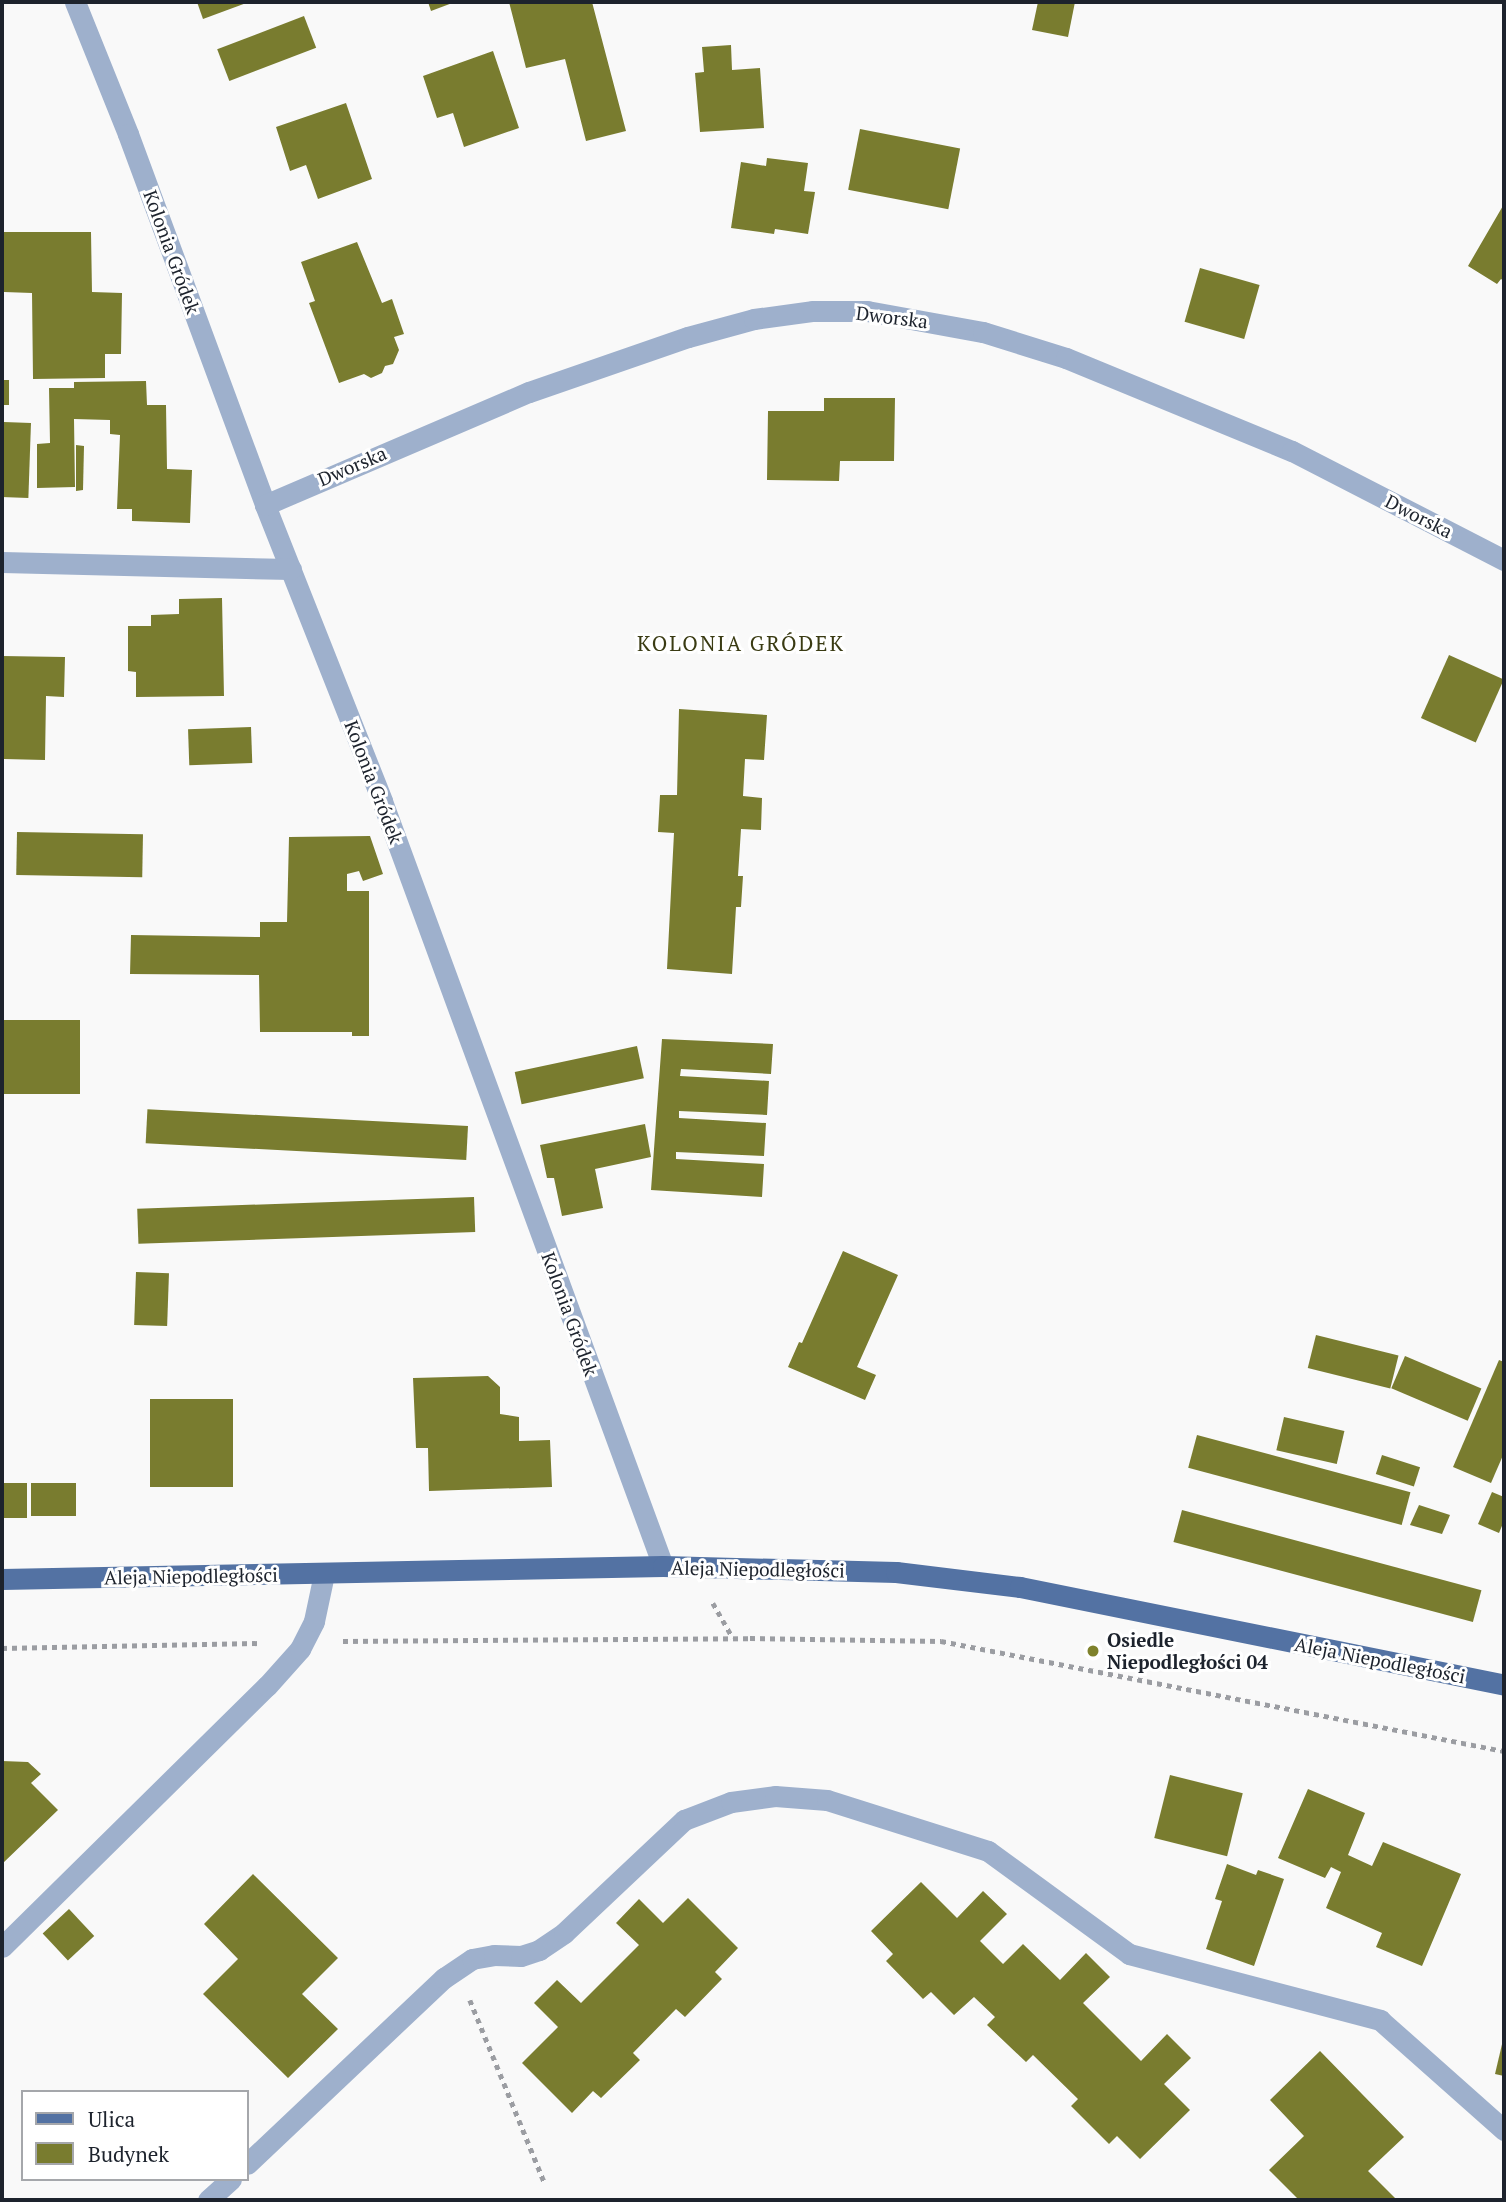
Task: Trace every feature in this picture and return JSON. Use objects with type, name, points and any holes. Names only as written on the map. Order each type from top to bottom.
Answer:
[{"type":"main road","name":"Aleja Niepodległości","points":[[2,1579],[663,1566],[897,1572],[984,1581],[1504,1685]]},
{"type":"street","name":"Kolonia Gródek","points":[[75,2],[128,134],[265,505],[382,801],[663,1566]]},
{"type":"street","name":"Dworska","points":[[265,505],[529,392],[688,337],[754,319],[813,311],[867,312],[983,332],[1066,358],[1292,451],[1504,560]]},
{"type":"street","points":[[2,562],[291,569]]},
{"type":"street","points":[[2,1947],[267,1686],[303,1642],[317,1612],[324,1574]]},
{"type":"street","points":[[248,2163],[452,1973],[472,1959],[494,1955],[521,1956],[539,1950],[564,1933],[684,1821],[731,1802],[775,1796],[827,1800],[988,1851],[1129,1954],[1380,2020],[1504,2130]]},
{"type":"street","points":[[208,2200],[228,2181]]},
{"type":"path","points":[[2,1648],[303,1642],[741,1639],[941,1641],[1504,1751]]},
{"type":"path","points":[[452,1973],[467,1992],[544,2181]]},
{"type":"building","points":[[197,2],[249,2],[203,19]]},
{"type":"building","points":[[428,2],[455,2],[431,11]]},
{"type":"building","points":[[509,2],[592,2],[626,131],[586,141],[565,59],[526,68]]},
{"type":"building","points":[[1038,2],[1075,2],[1068,37],[1032,30]]},
{"type":"building","points":[[304,16],[316,48],[229,81],[217,49]]},
{"type":"building","points":[[731,45],[732,70],[760,68],[764,128],[700,132],[695,73],[704,72],[702,47]]},
{"type":"building","points":[[493,51],[519,128],[464,147],[453,113],[437,118],[423,76]]},
{"type":"building","points":[[346,103],[372,179],[318,199],[306,165],[290,171],[276,127]]},
{"type":"building","points":[[860,129],[960,148],[948,209],[848,190]]},
{"type":"building","points":[[767,158],[808,163],[804,191],[815,192],[808,234],[775,229],[774,234],[731,228],[741,162],[766,166]]},
{"type":"building","points":[[1504,204],[1504,281],[1501,279],[1497,284],[1468,266]]},
{"type":"building","points":[[3,232],[91,232],[92,292],[122,293],[121,354],[105,354],[105,378],[33,379],[32,293],[4,292]]},
{"type":"building","points":[[357,242],[382,303],[392,299],[404,334],[394,337],[399,350],[393,364],[385,366],[382,373],[371,378],[364,374],[339,383],[309,303],[315,301],[301,262]]},
{"type":"building","points":[[1200,268],[1260,285],[1244,339],[1185,322]]},
{"type":"building","points":[[2,380],[9,380],[9,405],[2,405]]},
{"type":"building","points":[[146,381],[147,405],[166,405],[167,469],[192,470],[190,523],[132,521],[132,509],[117,509],[120,435],[110,434],[110,420],[74,419],[75,487],[37,488],[37,444],[50,443],[49,388],[74,388],[74,382]]},
{"type":"building","points":[[824,398],[895,398],[894,461],[840,461],[839,481],[767,480],[768,411],[824,411]]},
{"type":"building","points":[[4,422],[31,423],[28,498],[2,497]]},
{"type":"building","points":[[76,445],[84,446],[83,490],[76,491]]},
{"type":"building","points":[[222,598],[224,696],[136,697],[136,672],[128,671],[128,626],[151,626],[151,615],[179,614],[179,599]]},
{"type":"building","points":[[1449,655],[1504,679],[1476,742],[1421,718]]},
{"type":"building","points":[[2,656],[65,657],[64,697],[46,696],[45,760],[4,759]]},
{"type":"building","points":[[679,709],[767,715],[764,760],[745,759],[743,796],[762,798],[761,830],[741,829],[738,876],[743,876],[741,907],[736,907],[732,974],[667,969],[674,833],[658,832],[660,795],[677,795]]},
{"type":"building","points":[[251,727],[252,763],[189,765],[188,729]]},
{"type":"building","points":[[17,832],[143,834],[142,877],[16,875]]},
{"type":"building","points":[[370,836],[383,874],[363,881],[359,871],[347,874],[347,891],[369,891],[369,1036],[352,1036],[352,1032],[260,1032],[259,975],[130,974],[131,935],[260,937],[260,922],[287,922],[289,837]]},
{"type":"building","points":[[2,1020],[80,1020],[80,1094],[2,1094]]},
{"type":"building","points":[[662,1039],[773,1044],[771,1074],[681,1069],[680,1076],[769,1081],[767,1115],[679,1111],[679,1118],[766,1123],[764,1156],[676,1152],[676,1159],[764,1164],[762,1197],[651,1190]]},
{"type":"building","points":[[637,1046],[644,1078],[522,1104],[515,1072]]},
{"type":"building","points":[[147,1109],[468,1126],[466,1160],[146,1143]]},
{"type":"building","points":[[645,1124],[651,1157],[595,1169],[603,1208],[562,1216],[554,1178],[547,1178],[540,1145]]},
{"type":"building","points":[[474,1197],[475,1232],[138,1244],[137,1209]]},
{"type":"building","points":[[843,1251],[898,1275],[857,1367],[876,1375],[865,1400],[788,1367],[799,1342],[802,1343]]},
{"type":"building","points":[[136,1272],[169,1273],[167,1326],[134,1325]]},
{"type":"building","points":[[1316,1335],[1398,1356],[1390,1389],[1308,1368]]},
{"type":"building","points":[[1405,1356],[1481,1388],[1468,1421],[1391,1388]]},
{"type":"building","points":[[1499,1360],[1504,1362],[1504,1453],[1491,1483],[1453,1467]]},
{"type":"building","points":[[488,1376],[500,1387],[500,1414],[519,1417],[519,1441],[550,1440],[552,1487],[429,1491],[428,1448],[416,1448],[413,1378]]},
{"type":"building","points":[[150,1399],[233,1399],[233,1487],[150,1487]]},
{"type":"building","points":[[1284,1417],[1344,1431],[1337,1464],[1276,1450]]},
{"type":"building","points":[[1197,1435],[1410,1492],[1402,1525],[1188,1468]]},
{"type":"building","points":[[1382,1455],[1420,1467],[1414,1486],[1376,1474]]},
{"type":"building","points":[[2,1483],[27,1483],[27,1518],[2,1518]]},
{"type":"building","points":[[31,1483],[76,1483],[76,1516],[31,1516]]},
{"type":"building","points":[[1492,1492],[1504,1497],[1504,1521],[1499,1533],[1478,1524]]},
{"type":"building","points":[[1419,1505],[1450,1515],[1442,1534],[1410,1525]]},
{"type":"building","points":[[1182,1510],[1481,1590],[1473,1622],[1173,1542]]},
{"type":"building","points":[[2,1761],[28,1762],[41,1774],[31,1783],[58,1810],[2,1864]]},
{"type":"building","points":[[1170,1775],[1243,1793],[1227,1856],[1154,1838]]},
{"type":"building","points":[[1308,1789],[1365,1813],[1348,1855],[1372,1866],[1383,1842],[1461,1874],[1422,1966],[1376,1947],[1382,1933],[1326,1908],[1341,1872],[1331,1867],[1325,1878],[1278,1858]]},
{"type":"building","points":[[1227,1864],[1256,1875],[1258,1870],[1284,1879],[1254,1966],[1206,1949],[1222,1901],[1215,1899]]},
{"type":"building","points":[[253,1874],[338,1958],[302,1994],[338,2029],[288,2078],[203,1994],[238,1959],[204,1924]]},
{"type":"building","points":[[921,1882],[957,1918],[983,1891],[1007,1914],[980,1941],[1003,1964],[1023,1944],[1060,1980],[1086,1953],[1110,1977],[1083,2003],[1141,2061],[1167,2034],[1191,2058],[1164,2084],[1190,2110],[1140,2159],[1117,2136],[1109,2144],[1071,2106],[1078,2099],[1033,2055],[1026,2062],[987,2025],[995,2017],[974,1997],[954,2015],[931,1992],[923,1999],[886,1961],[893,1954],[871,1931]]},
{"type":"building","points":[[688,1898],[738,1948],[715,1972],[722,1979],[685,2017],[676,2009],[633,2053],[640,2060],[601,2098],[593,2091],[572,2113],[522,2063],[558,2027],[534,2003],[557,1980],[581,2003],[639,1945],[616,1923],[639,1899],[663,1923]]},
{"type":"building","points":[[69,1909],[94,1936],[68,1961],[43,1934]]},
{"type":"building","points":[[1504,2040],[1504,2076],[1495,2074]]},
{"type":"building","points":[[1320,2051],[1404,2137],[1368,2171],[1397,2200],[1299,2200],[1269,2170],[1304,2136],[1270,2100]]},
{"type":"place","name":"Osiedle Niepodległości 04","points":[[1093,1651]]},
{"type":"district","name":"KOLONIA GRÓDEK","points":[[741,643]]}]
